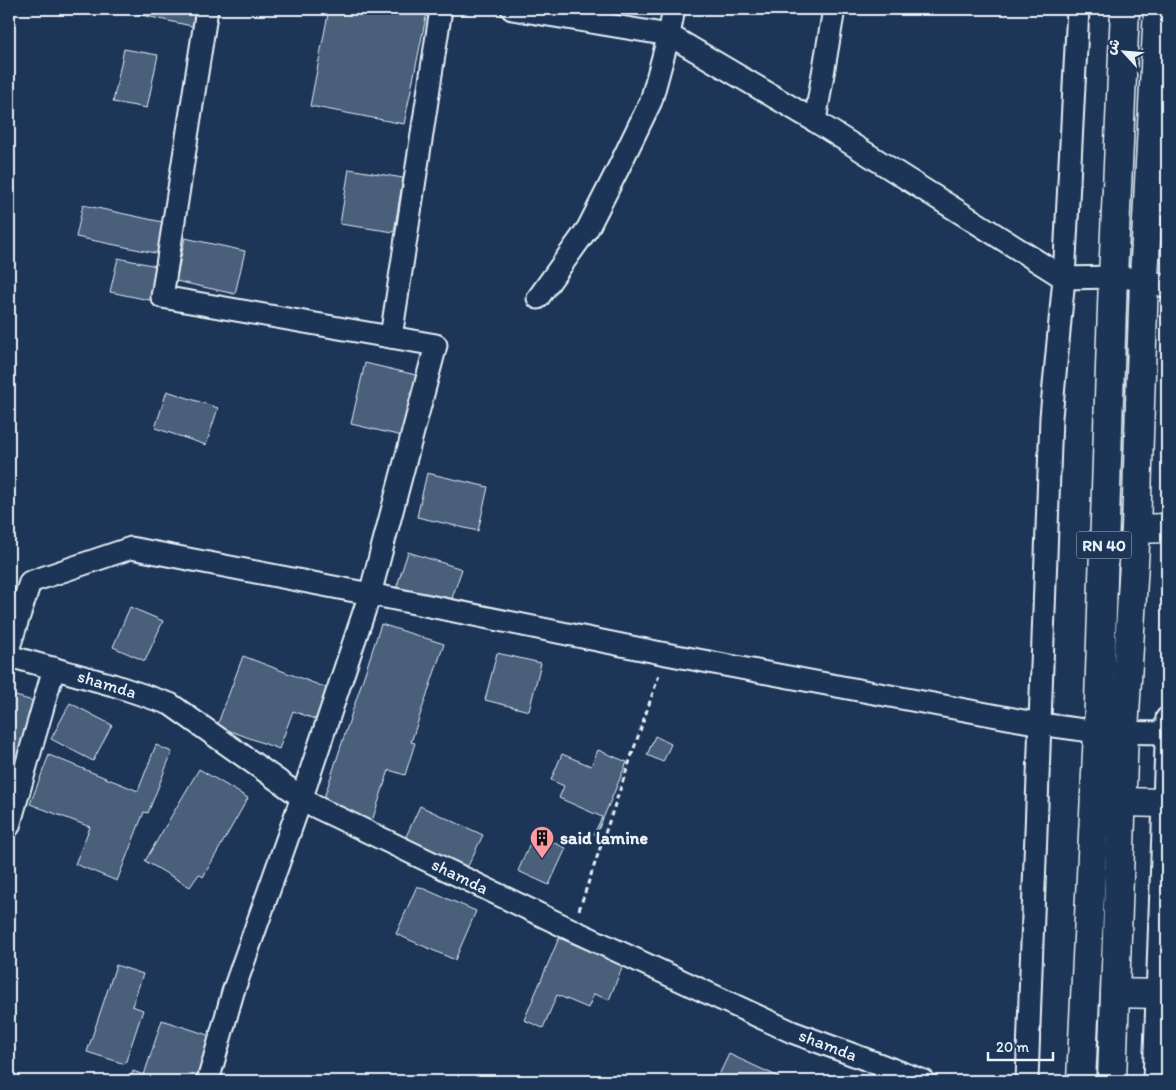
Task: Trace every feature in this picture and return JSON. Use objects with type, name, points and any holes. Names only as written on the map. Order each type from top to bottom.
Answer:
[{"type":"main road","name":"RN 40","points":[[1112,1081],[1121,802],[1111,731],[1113,277],[1125,9]]},
{"type":"main road","name":"RN 40","points":[[1081,1081],[1111,731],[1136,529],[1155,283],[1158,9]]},
{"type":"main road","points":[[1136,529],[1167,528]]},
{"type":"main road","points":[[1121,802],[1164,803]]},
{"type":"main road","points":[[1115,994],[1157,994]]},
{"type":"street","points":[[207,9],[162,297],[436,345],[370,594],[302,797],[233,992],[208,1081]]},
{"type":"street","points":[[391,337],[441,9]]},
{"type":"street","points":[[512,9],[669,35],[814,121],[1064,278],[1113,277],[1155,283]]},
{"type":"street","points":[[538,298],[588,228],[651,101],[674,9]]},
{"type":"street","points":[[814,121],[834,9]]},
{"type":"street","points":[[1027,1081],[1051,416],[1064,278],[1078,9]]},
{"type":"street","points":[[9,647],[30,582],[131,548],[666,654],[1040,724],[1111,731],[1167,733]]},
{"type":"street","name":"shamda","points":[[9,656],[113,684],[170,704],[314,806],[572,930],[792,1032],[924,1081]]},
{"type":"street","points":[[9,826],[54,668]]},
{"type":"street","points":[[1154,1081],[1167,718]]},
{"type":"path","points":[[572,930],[666,654]]},
{"type":"building","points":[[9,9],[14,9],[11,30],[9,29]]},
{"type":"building","points":[[128,9],[200,9],[196,27],[128,12]]},
{"type":"building","points":[[329,9],[409,9],[427,12],[404,124],[310,106]]},
{"type":"building","points":[[124,49],[158,55],[147,108],[113,102]]},
{"type":"building","points":[[349,169],[403,178],[394,232],[340,224]]},
{"type":"building","points":[[83,205],[167,223],[160,254],[76,237]]},
{"type":"building","points":[[185,238],[245,251],[235,294],[176,281]]},
{"type":"building","points":[[118,258],[161,267],[154,301],[110,292]]},
{"type":"building","points":[[365,363],[416,375],[402,436],[351,424]]},
{"type":"building","points":[[167,391],[218,408],[206,445],[155,428]]},
{"type":"building","points":[[427,473],[488,487],[478,531],[417,517]]},
{"type":"building","points":[[408,552],[462,569],[448,610],[395,592]]},
{"type":"building","points":[[130,607],[163,621],[145,661],[113,647]]},
{"type":"building","points":[[381,624],[444,644],[411,742],[415,743],[405,775],[389,770],[369,830],[319,813]]},
{"type":"building","points":[[497,653],[541,663],[529,711],[485,700]]},
{"type":"building","points":[[243,656],[332,690],[320,721],[293,711],[279,749],[217,726]]},
{"type":"building","points":[[9,694],[36,702],[21,756],[9,753]]},
{"type":"building","points":[[70,703],[112,725],[93,761],[51,739]]},
{"type":"building","points":[[655,736],[671,744],[663,762],[647,755]]},
{"type":"building","points":[[156,745],[172,752],[148,813],[144,812],[117,881],[75,864],[90,827],[30,804],[49,755],[138,791]]},
{"type":"building","points":[[598,750],[627,762],[596,835],[594,834],[602,817],[559,798],[564,786],[551,780],[562,754],[591,766]]},
{"type":"building","points":[[199,769],[248,798],[203,877],[199,874],[190,887],[145,861]]},
{"type":"building","points":[[420,806],[483,835],[465,872],[403,843]]},
{"type":"building","name":"said lamine","points":[[534,834],[566,848],[549,885],[518,871]]},
{"type":"building","points":[[417,886],[476,911],[455,960],[396,934]]},
{"type":"building","points":[[559,938],[623,965],[609,1000],[594,994],[588,1008],[557,995],[543,1028],[524,1020]]},
{"type":"building","points":[[116,965],[143,974],[132,1006],[143,1010],[125,1064],[87,1052]]},
{"type":"building","points":[[162,1020],[214,1037],[200,1081],[129,1081],[133,1071],[144,1075]]},
{"type":"building","points":[[729,1054],[779,1077],[777,1081],[716,1081]]},
{"type":"place","name":"said lamine","points":[[542,859]]}]
